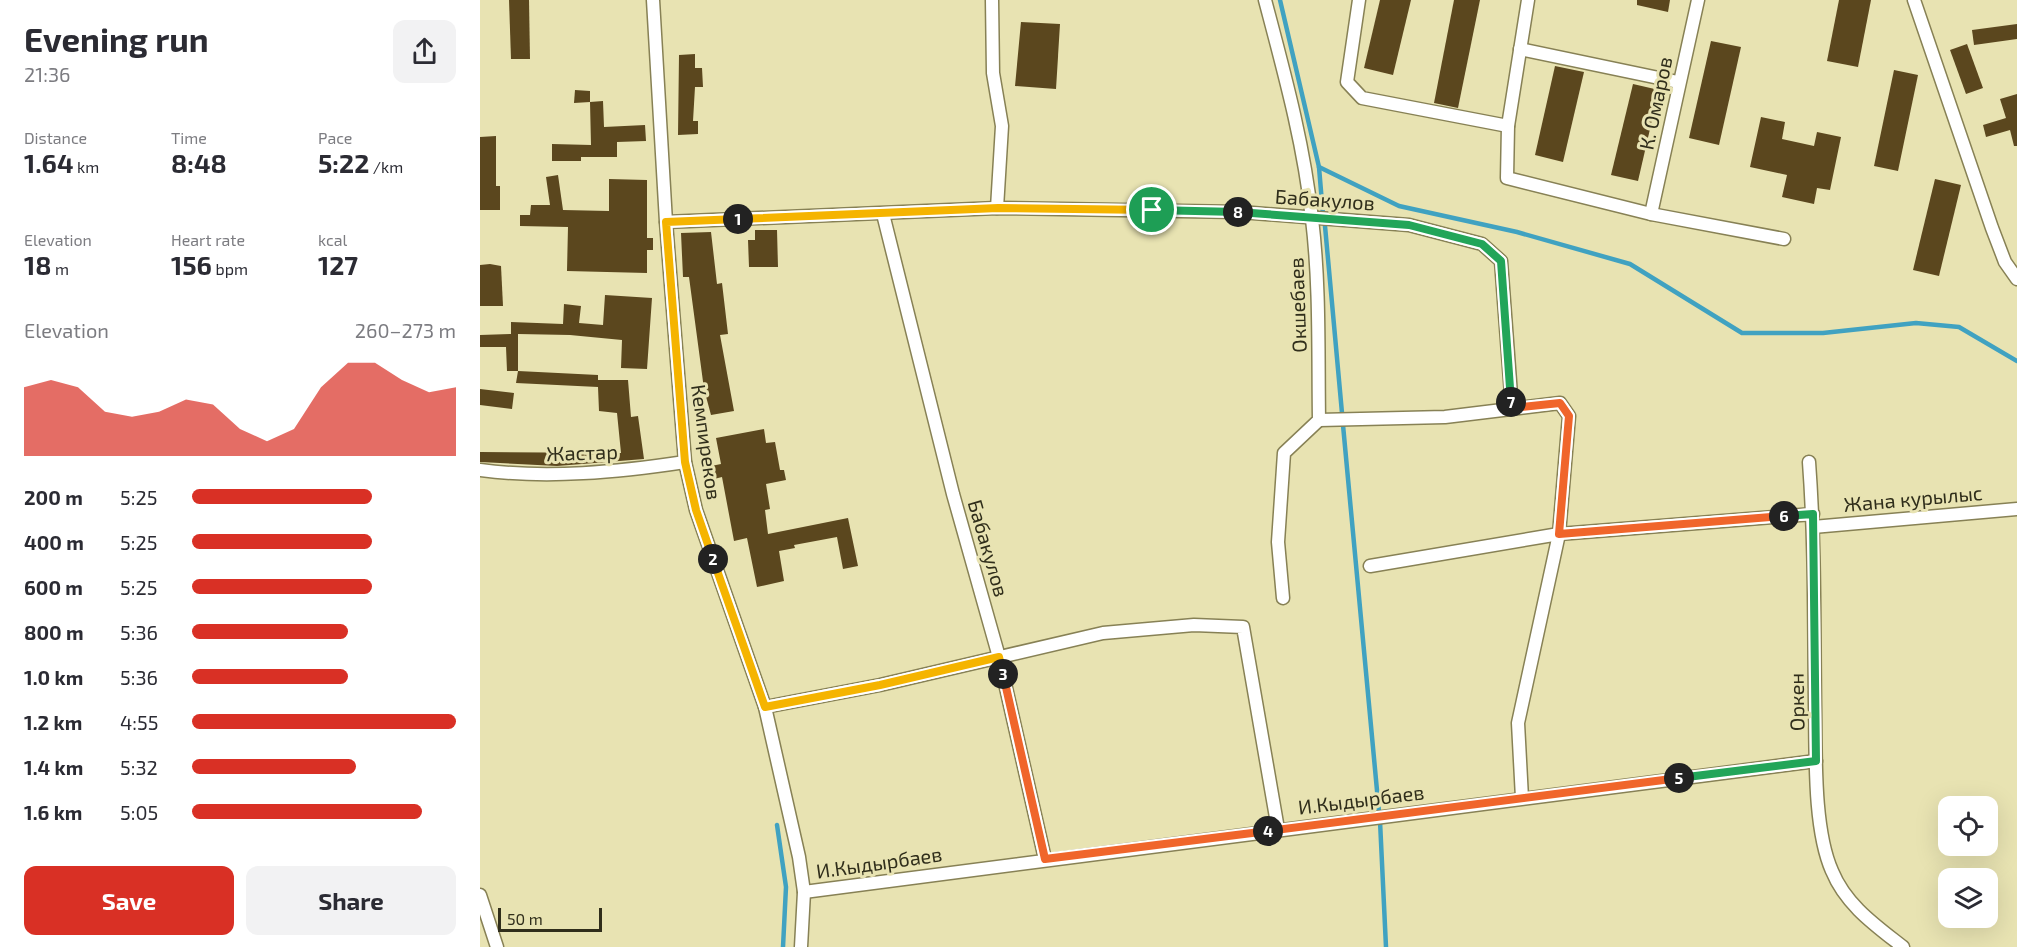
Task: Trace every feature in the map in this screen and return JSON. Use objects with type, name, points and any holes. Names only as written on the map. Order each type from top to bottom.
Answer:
[{"type":"street","name":"Кемпиреков","points":[[652,0],[666,222],[685,462],[696,510],[765,707],[799,857],[804,892],[801,947]]},
{"type":"street","points":[[992,0],[993,73],[1002,126],[998,208]]},
{"type":"street","name":"Окшебаев","points":[[1265,0],[1299,130],[1312,219],[1317,282],[1319,420]]},
{"type":"street","points":[[1359,0],[1347,82],[1362,98],[1508,126]]},
{"type":"street","points":[[1528,0],[1508,126],[1507,178],[1651,214],[1784,239]]},
{"type":"street","name":"К. Омаров","points":[[1651,214],[1678,82],[1698,0]]},
{"type":"street","points":[[1914,0],[1992,228],[2005,262],[2017,279]]},
{"type":"street","points":[[1520,49],[1678,82]]},
{"type":"street","name":"Бабакулов","points":[[666,222],[998,208],[1240,212],[1409,225],[1482,244],[1501,261],[1512,408]]},
{"type":"street","name":"Бабакулов","points":[[883,214],[953,494],[999,657],[1045,859]]},
{"type":"street","points":[[1283,598],[1278,542],[1284,453],[1319,420],[1444,417],[1560,403],[1569,416],[1559,534],[1518,723],[1522,798]]},
{"type":"street","name":"Жастар","points":[[480,470],[504,473],[578,474],[685,462]]},
{"type":"street","name":"Оркен","points":[[1809,462],[1813,514],[1816,761],[1824,849],[1832,873],[1852,906],[1903,947]]},
{"type":"street","name":"Жана курылыс","points":[[1813,527],[2017,509]]},
{"type":"street","points":[[1370,566],[1559,534],[1813,514]]},
{"type":"street","points":[[765,707],[880,685],[1103,633],[1194,625],[1243,627],[1278,830]]},
{"type":"street","name":"И.Кыдырбаев","points":[[804,892],[1816,761]]},
{"type":"street","points":[[480,895],[496,947]]},
{"type":"building","points":[[509,0],[529,0],[530,59],[511,59]]},
{"type":"building","points":[[1380,0],[1411,0],[1393,75],[1364,68]]},
{"type":"building","points":[[1454,0],[1480,0],[1458,108],[1434,103]]},
{"type":"building","points":[[1637,0],[1670,0],[1668,12],[1637,5]]},
{"type":"building","points":[[1839,0],[1871,0],[1858,67],[1827,61]]},
{"type":"building","points":[[1021,22],[1060,24],[1056,89],[1015,86]]},
{"type":"building","points":[[2017,24],[2017,39],[1974,45],[1972,30]]},
{"type":"building","points":[[1711,41],[1741,47],[1719,145],[1689,138]]},
{"type":"building","points":[[1967,44],[1983,88],[1966,94],[1950,50]]},
{"type":"building","points":[[695,54],[695,68],[702,68],[703,87],[695,87],[693,121],[698,121],[698,134],[678,135],[679,55]]},
{"type":"building","points":[[1555,66],[1584,72],[1563,162],[1535,155]]},
{"type":"building","points":[[1894,70],[1918,75],[1898,171],[1874,166]]},
{"type":"building","points":[[1633,84],[1659,90],[1638,181],[1611,175]]},
{"type":"building","points":[[575,90],[590,91],[590,102],[574,103]]},
{"type":"building","points":[[2017,94],[2017,146],[2014,146],[2010,130],[1986,137],[1983,125],[2006,118],[2000,99]]},
{"type":"building","points":[[603,101],[604,127],[645,125],[646,141],[617,142],[617,157],[581,157],[581,161],[552,161],[552,144],[591,145],[590,102]]},
{"type":"building","points":[[1761,117],[1785,122],[1782,139],[1814,146],[1817,132],[1841,137],[1830,190],[1817,188],[1814,204],[1782,197],[1787,175],[1750,167]]},
{"type":"building","points":[[496,136],[496,186],[500,186],[500,210],[480,210],[480,137]]},
{"type":"building","points":[[558,175],[563,210],[609,211],[609,179],[647,180],[647,238],[653,238],[653,250],[647,250],[647,273],[567,271],[568,227],[520,226],[520,215],[530,215],[531,205],[550,205],[546,177]]},
{"type":"building","points":[[1935,179],[1961,185],[1939,276],[1913,270]]},
{"type":"building","points":[[755,230],[777,230],[778,267],[749,267],[748,240],[755,240]]},
{"type":"building","points":[[711,232],[717,284],[722,283],[728,334],[720,335],[734,411],[711,415],[704,389],[689,277],[683,277],[681,233]]},
{"type":"building","points":[[480,265],[501,266],[503,306],[480,306]]},
{"type":"building","points":[[605,295],[652,298],[647,369],[621,368],[622,340],[570,335],[518,334],[518,371],[507,371],[506,347],[480,347],[480,335],[511,334],[511,322],[563,324],[564,304],[581,306],[579,323],[603,325]]},
{"type":"building","points":[[518,371],[598,375],[598,380],[628,380],[631,417],[638,416],[644,459],[557,466],[480,462],[480,452],[621,453],[617,413],[599,411],[598,387],[516,383]]},
{"type":"building","points":[[480,389],[514,393],[512,409],[480,405]]},
{"type":"building","points":[[764,429],[766,443],[775,442],[780,470],[784,470],[786,480],[766,484],[770,509],[765,510],[768,534],[848,518],[858,566],[843,569],[837,537],[794,545],[795,548],[779,551],[784,581],[757,587],[747,538],[734,541],[722,477],[714,479],[711,466],[721,464],[716,438]]},
{"type":"waterway","points":[[1280,0],[1319,167],[1323,215]]},
{"type":"waterway","points":[[1319,167],[1399,206],[1517,232],[1630,264],[1742,333],[1823,333],[1916,323],[1959,327],[2017,361]]},
{"type":"waterway","points":[[1325,226],[1342,413]]},
{"type":"waterway","points":[[1343,425],[1379,812]]},
{"type":"waterway","points":[[1380,821],[1386,947]]},
{"type":"waterway","points":[[777,825],[786,887],[783,947]]},
{"type":"route","points":[[998,208],[1152,210],[1240,212],[1409,225],[1482,244],[1501,261],[1512,408],[1560,403],[1569,416],[1559,534],[1813,514],[1816,761],[1045,859],[999,657],[880,685],[765,707],[696,510],[685,462],[666,222],[998,208]]}]
